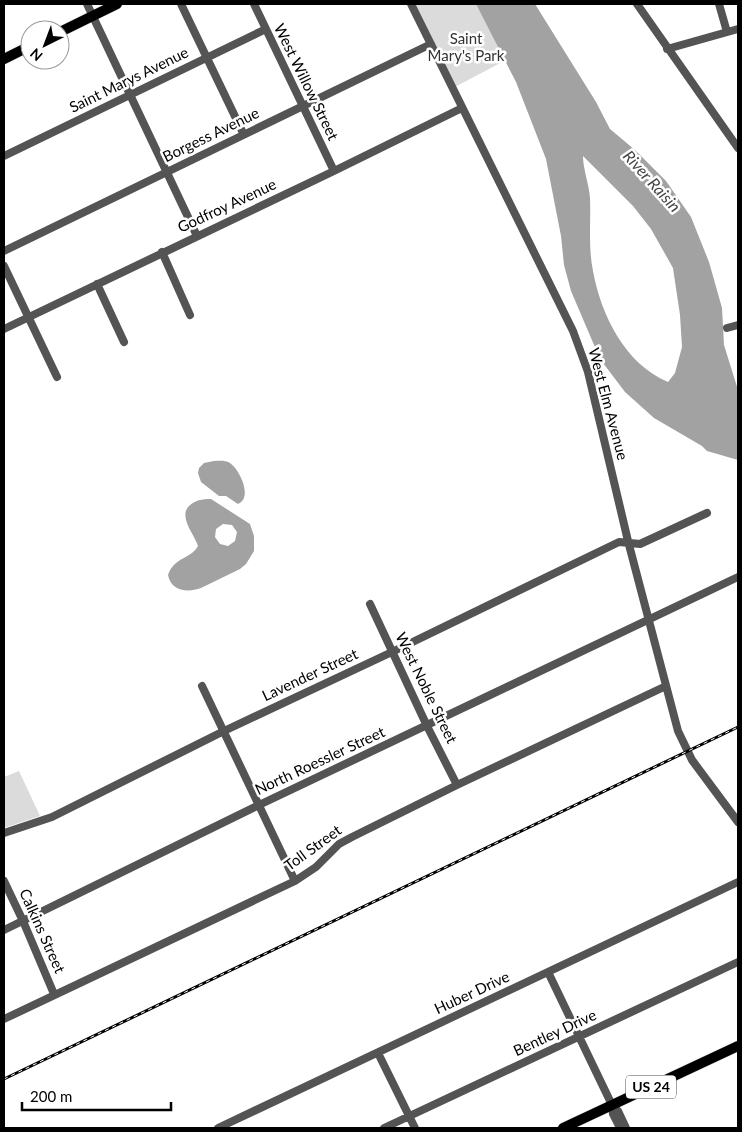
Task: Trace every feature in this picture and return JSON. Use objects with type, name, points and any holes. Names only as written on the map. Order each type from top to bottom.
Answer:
[{"type":"main road","points":[[70,27],[118,4]]},
{"type":"main road","points":[[4,59],[20,51]]},
{"type":"main road","name":"US 24","points":[[563,1128],[738,1046]]},
{"type":"street","points":[[87,4],[197,236]]},
{"type":"street","points":[[180,4],[244,134]]},
{"type":"street","name":"West Willow Street","points":[[254,4],[334,171]]},
{"type":"street","name":"West Elm Avenue","points":[[411,4],[573,331],[588,372],[628,541],[678,731],[692,760],[738,822]]},
{"type":"street","points":[[637,4],[738,148]]},
{"type":"street","points":[[719,4],[727,32]]},
{"type":"street","name":"Saint Marys Avenue","points":[[4,156],[266,29]]},
{"type":"street","points":[[668,49],[738,29]]},
{"type":"street","name":"Borgess Avenue","points":[[4,251],[431,44]]},
{"type":"street","name":"Godfroy Avenue","points":[[4,329],[462,108]]},
{"type":"street","points":[[162,252],[190,315]]},
{"type":"street","points":[[4,266],[57,377]]},
{"type":"street","points":[[97,284],[124,342]]},
{"type":"street","points":[[727,328],[738,325]]},
{"type":"street","name":"Lavender Street","points":[[4,832],[52,817],[224,731],[619,542],[628,541],[640,544],[707,513]]},
{"type":"street","name":"North Roessler Street","points":[[4,930],[259,805],[738,576]]},
{"type":"street","name":"West Noble Street","points":[[370,604],[427,726],[457,784]]},
{"type":"street","points":[[202,686],[295,881]]},
{"type":"street","name":"Toll Street","points":[[4,1019],[295,881],[316,867],[339,844],[457,784],[666,686]]},
{"type":"street","name":"Calkins Street","points":[[4,881],[54,994]]},
{"type":"street","name":"Huber Drive","points":[[218,1128],[738,882]]},
{"type":"street","name":"Bentley Drive","points":[[384,1128],[738,962]]},
{"type":"street","points":[[548,972],[612,1105],[626,1128]]},
{"type":"street","points":[[378,1053],[415,1128]]},
{"type":"street","points":[[612,1105],[613,1114],[620,1128]]},
{"type":"green space","name":"Saint Mary's Park","points":[[411,4],[476,4],[506,60],[453,88]]},
{"type":"green space","points":[[19,771],[40,816],[4,828],[4,777]]},
{"type":"water","name":"River Raisin","points":[[476,4],[535,4],[596,102],[610,129],[635,150],[666,181],[691,217],[709,262],[722,308],[724,345],[738,390],[738,460],[707,451],[702,446],[654,418],[625,392],[600,359],[571,291],[564,265],[561,236],[546,159],[516,82]],"holes":[[[583,156],[633,206],[651,229],[673,268],[680,315],[682,347],[675,373],[668,382],[653,374],[627,351],[609,321],[602,304],[591,262],[590,198]]]},
{"type":"water","points":[[214,461],[230,463],[241,477],[245,490],[242,501],[238,504],[226,496],[219,496],[201,482],[198,473],[199,468],[204,463]]},
{"type":"water","points":[[211,499],[250,524],[254,536],[254,551],[246,564],[240,569],[201,588],[180,589],[172,584],[168,575],[178,561],[191,554],[198,546],[186,521],[186,510],[194,502]],"holes":[[[223,524],[232,525],[237,532],[235,541],[228,546],[220,544],[215,537],[216,529]]]},
{"type":"railway","points":[[4,1079],[738,727]]}]
